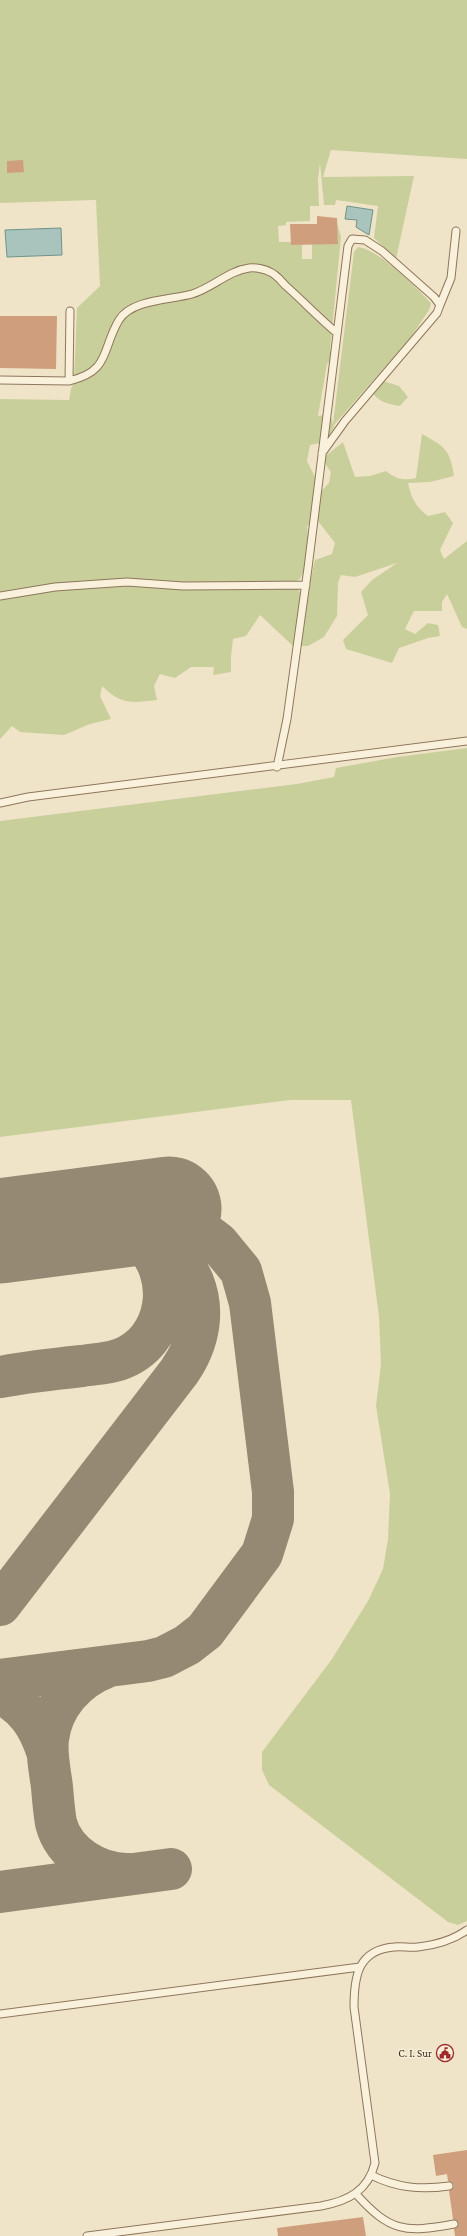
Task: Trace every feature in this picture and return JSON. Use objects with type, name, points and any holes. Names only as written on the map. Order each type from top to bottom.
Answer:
[{"type":"lane","points":[[322,453],[344,420],[437,313],[451,278],[456,231]]},
{"type":"lane","points":[[277,767],[287,719],[306,585],[348,246],[352,239],[365,240],[382,251],[434,297],[440,305]]},
{"type":"lane","points":[[0,380],[69,381],[85,377],[98,366],[119,319],[130,309],[161,300],[192,294],[210,287],[235,272],[250,267],[270,272],[337,333]]},
{"type":"lane","points":[[69,381],[70,311]]},
{"type":"lane","points":[[0,596],[55,587],[127,582],[183,586],[306,585]]},
{"type":"lane","points":[[0,803],[28,797],[277,767],[467,741]]},
{"type":"lane","points":[[87,2236],[321,2206],[337,2203],[356,2194],[371,2175],[375,2163],[354,2007],[354,1986],[360,1967],[371,1953],[382,1948],[430,1945],[467,1930]]},
{"type":"lane","points":[[0,2014],[360,1967]]},
{"type":"lane","points":[[371,2175],[397,2186],[421,2188],[449,2186]]},
{"type":"lane","points":[[356,2194],[376,2215],[395,2226],[419,2229],[454,2224]]},
{"type":"green space","points":[[0,0],[467,0],[467,159],[331,150],[323,177],[414,176],[396,259],[374,238],[378,206],[336,200],[335,205],[324,205],[320,163],[318,179],[319,206],[310,206],[310,221],[286,222],[286,225],[278,226],[279,242],[291,242],[291,245],[302,244],[302,259],[312,259],[312,244],[338,244],[337,223],[341,237],[330,350],[335,355],[327,364],[318,416],[330,414],[333,424],[354,252],[358,247],[367,250],[387,262],[431,303],[429,310],[411,337],[334,425],[325,442],[310,445],[307,461],[316,479],[314,499],[329,483],[331,472],[322,459],[343,442],[355,477],[370,476],[386,471],[400,479],[416,478],[422,434],[436,442],[445,450],[451,460],[454,476],[430,482],[408,483],[411,494],[420,509],[428,516],[445,512],[453,523],[440,550],[444,559],[467,541],[467,629],[462,627],[447,594],[442,602],[442,611],[414,611],[405,629],[415,634],[428,623],[438,625],[440,636],[428,638],[399,648],[392,663],[346,649],[343,640],[368,615],[361,592],[372,580],[397,563],[355,577],[341,575],[338,583],[337,616],[324,637],[308,646],[293,646],[260,615],[246,636],[233,639],[231,672],[213,675],[214,667],[191,667],[175,678],[160,674],[154,686],[157,700],[148,701],[134,702],[121,700],[102,686],[100,696],[111,719],[90,724],[64,735],[20,732],[12,726],[0,739],[0,399],[69,400],[74,382],[77,308],[100,286],[96,200],[0,203]],"holes":[[[314,516],[335,543],[332,554],[315,560],[309,586],[302,595],[297,588],[284,588],[300,579],[310,557],[307,526],[314,523]]]},
{"type":"green space","points":[[380,380],[399,386],[408,397],[400,406],[383,402],[373,394],[371,390]]},
{"type":"green space","points":[[467,748],[467,1921],[458,1925],[448,1922],[269,1785],[262,1770],[262,1752],[332,1659],[368,1601],[383,1569],[388,1539],[390,1494],[376,1406],[381,1364],[379,1317],[351,1100],[290,1100],[0,1137],[0,821],[297,784],[334,777],[336,768],[397,757]]},
{"type":"water","points":[[347,206],[373,210],[369,235],[356,227],[357,220],[345,219]]},
{"type":"water","points":[[61,228],[62,255],[7,257],[5,230]]},
{"type":"building","points":[[23,160],[24,172],[7,173],[7,161]]},
{"type":"building","points":[[317,216],[337,218],[338,244],[291,245],[290,224],[317,224]]},
{"type":"building","points":[[0,316],[57,316],[56,369],[0,368]]},
{"type":"building","points":[[467,2150],[467,2236],[455,2236],[454,2229],[459,2224],[453,2219],[449,2191],[454,2185],[448,2181],[447,2174],[436,2176],[433,2155]]},
{"type":"building","points":[[363,2217],[366,2236],[278,2236],[277,2228]]},
{"type":"taxiway","points":[[0,1680],[148,1661],[164,1657],[187,1645],[205,1631],[262,1554],[273,1519],[273,1492],[250,1303],[241,1271],[218,1243],[202,1231],[180,1221],[161,1215],[129,1214]]},
{"type":"taxiway","points":[[0,1377],[118,1360],[135,1351],[149,1339],[158,1323],[163,1306],[164,1288],[160,1270],[152,1253],[139,1239],[129,1232],[92,1219]]},
{"type":"taxiway","points":[[0,1605],[179,1372],[192,1349],[198,1325],[198,1303],[193,1281],[182,1262],[166,1245],[146,1232],[122,1222]]},
{"type":"taxiway","points":[[107,1667],[96,1672],[76,1686],[60,1704],[50,1727],[48,1739],[48,1763],[56,1823],[66,1844],[74,1853],[94,1866],[106,1871],[129,1874]]},
{"type":"taxiway","points":[[0,1693],[17,1704],[30,1717],[40,1732],[47,1751]]},
{"type":"taxiway","points":[[0,1892],[171,1869]]},
{"type":"runway","points":[[0,1231],[169,1209]]},
{"type":"place","name":"C. I. Sur","points":[[445,2053]]}]
